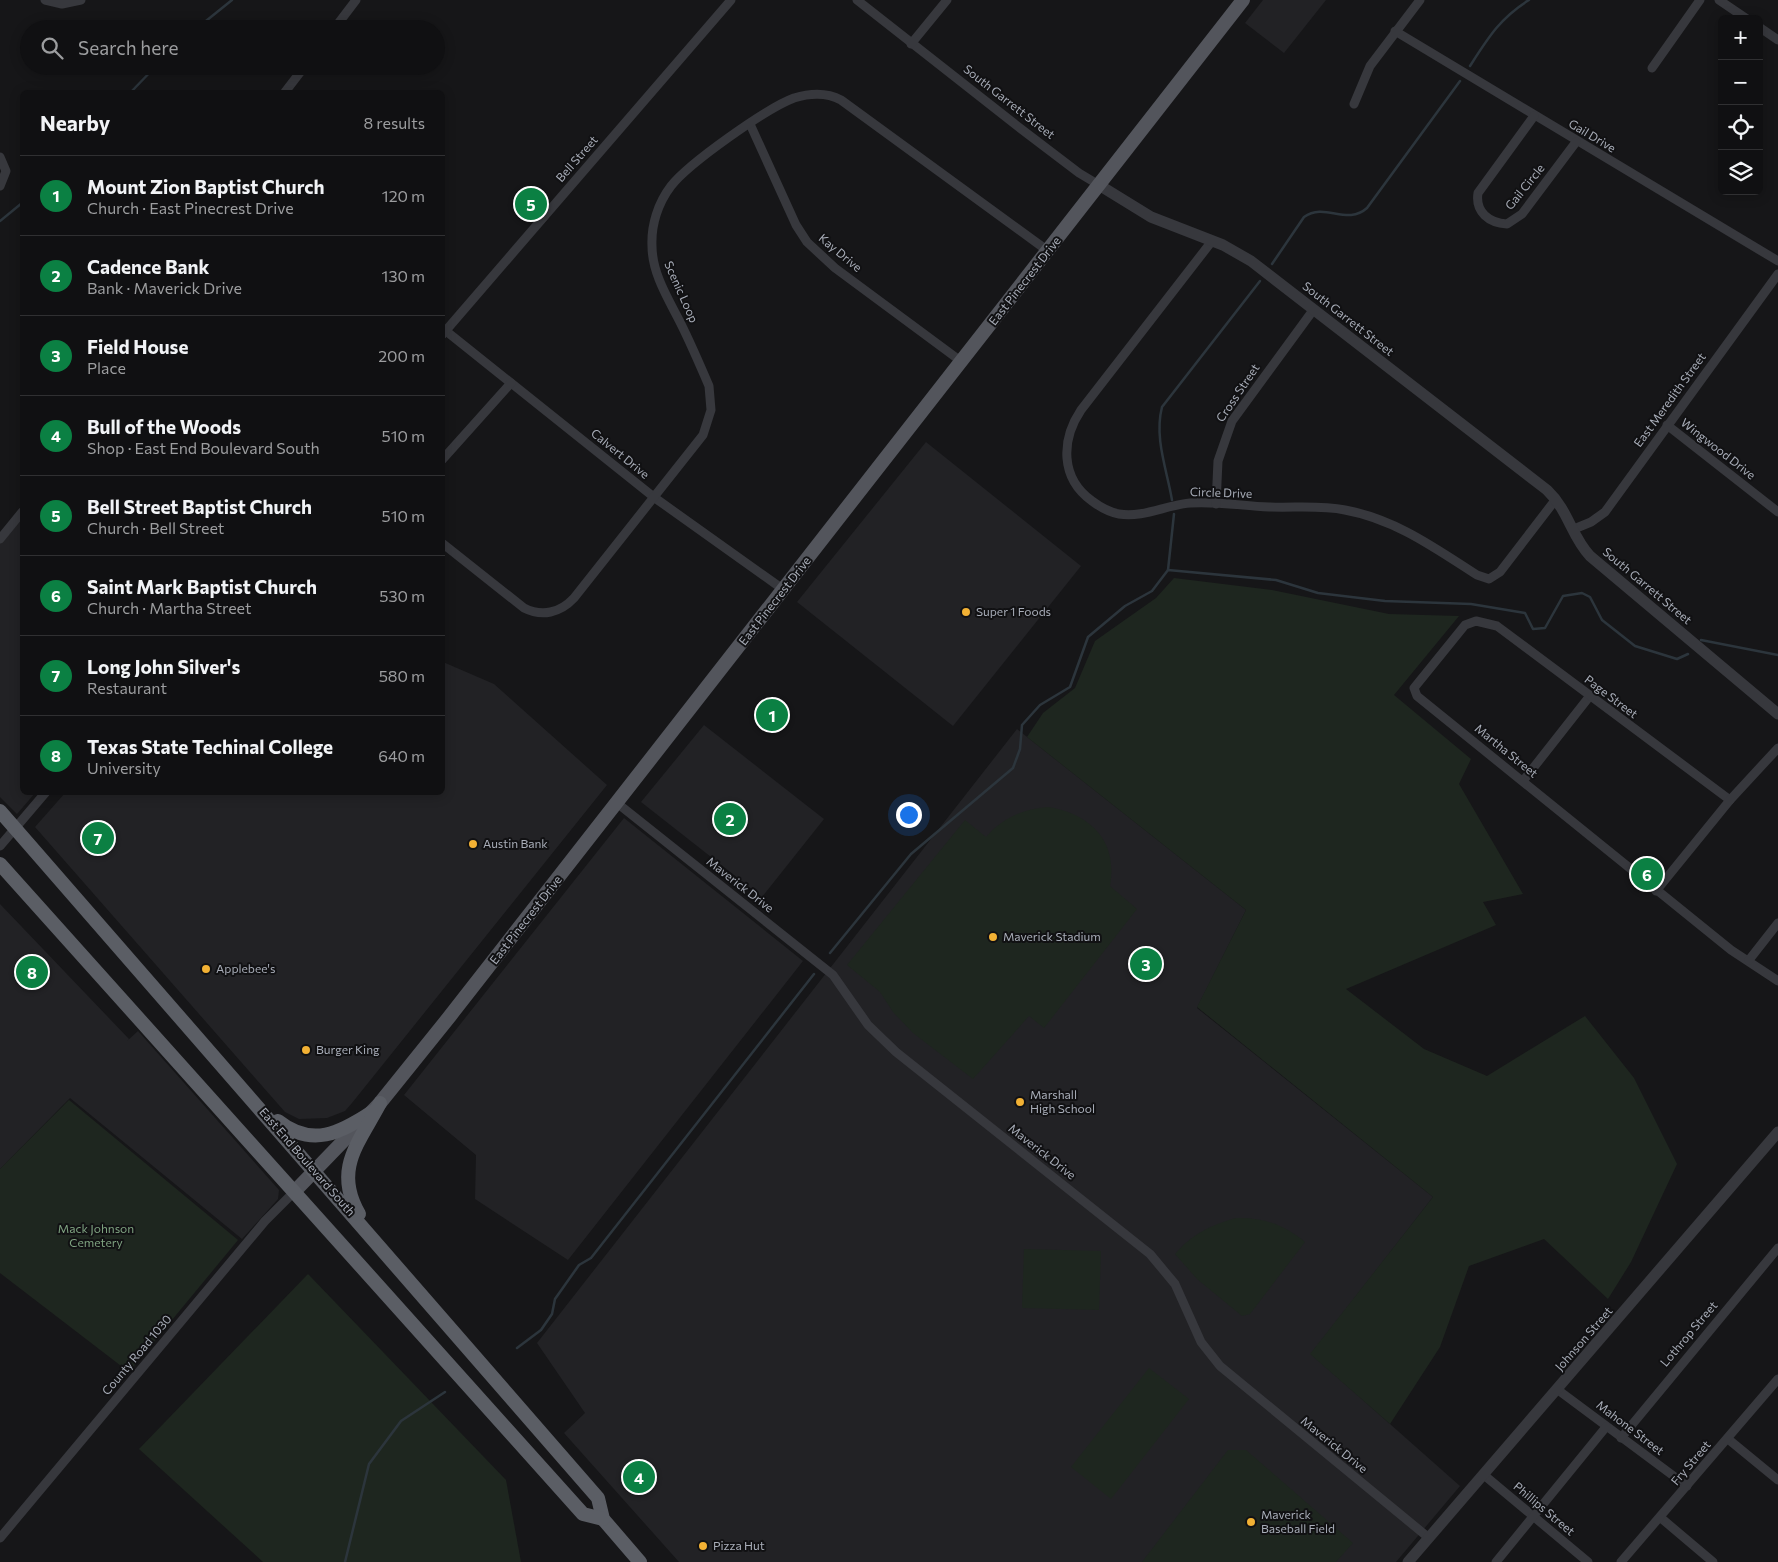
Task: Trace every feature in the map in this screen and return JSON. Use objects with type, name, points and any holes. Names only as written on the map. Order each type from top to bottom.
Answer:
[{"type":"highway","name":"East End Boulevard South","points":[[0,811],[315,1173],[374,1238],[598,1498],[602,1519],[640,1562]]},
{"type":"highway","name":"East End Boulevard South","points":[[0,864],[583,1514],[602,1519]]},
{"type":"highway","points":[[257,1105],[290,1130],[312,1136],[336,1132],[376,1108]]},
{"type":"highway","points":[[374,1238],[352,1202],[347,1188],[347,1176],[352,1154],[376,1108]]},
{"type":"main road","name":"East Pinecrest Drive","points":[[295,1191],[315,1173],[376,1108],[784,590],[1244,0]]},
{"type":"street","points":[[45,0],[62,4],[81,0]]},
{"type":"street","points":[[341,20],[356,0]]},
{"type":"street","name":"Bell Street","points":[[445,332],[731,0]]},
{"type":"street","name":"South Garrett Street","points":[[857,0],[911,44],[1079,173],[1151,217],[1243,255],[1314,309],[1556,499],[1565,511],[1584,550],[1597,563],[1778,714]]},
{"type":"street","points":[[911,44],[947,0]]},
{"type":"street","points":[[1354,104],[1370,66],[1420,0]]},
{"type":"street","points":[[1652,68],[1700,0]]},
{"type":"street","points":[[1719,0],[1741,15]]},
{"type":"street","points":[[1763,30],[1778,40]]},
{"type":"street","name":"Gail Drive","points":[[1395,31],[1576,142],[1778,260]]},
{"type":"street","points":[[287,90],[298,75]]},
{"type":"street","name":"Scenic Loop","points":[[445,545],[524,608],[535,612],[552,612],[563,608],[574,598],[655,498],[703,434],[710,416],[712,398],[709,386],[654,265],[652,248],[654,221],[665,194],[699,160],[750,124],[792,99],[820,94],[833,96],[850,105],[1048,251]]},
{"type":"street","name":"Gail Circle","points":[[1534,116],[1478,193],[1477,202],[1480,210],[1492,221],[1507,224],[1522,214],[1576,142]]},
{"type":"street","name":"Kay Drive","points":[[750,124],[796,225],[807,242],[835,268],[962,362]]},
{"type":"street","points":[[0,157],[6,171],[0,186]]},
{"type":"street","name":"Circle Drive","points":[[1212,241],[1081,410],[1071,428],[1066,453],[1069,471],[1079,490],[1109,511],[1134,514],[1184,504],[1216,504],[1270,507],[1313,506],[1365,515],[1394,525],[1482,578],[1489,579],[1500,572],[1556,499]]},
{"type":"street","name":"East Meredith Street","points":[[1574,529],[1591,522],[1605,512],[1778,274]]},
{"type":"street","name":"Cross Street","points":[[1216,504],[1218,462],[1228,429],[1314,309]]},
{"type":"street","name":"Calvert Drive","points":[[445,334],[511,382],[655,498],[784,590]]},
{"type":"street","points":[[445,457],[511,382]]},
{"type":"street","name":"Wingwood Drive","points":[[1667,425],[1776,506]]},
{"type":"street","points":[[0,539],[20,514]]},
{"type":"street","name":"Page Street","points":[[1476,622],[1504,630],[1589,696],[1730,800]]},
{"type":"street","name":"Martha Street","points":[[1476,622],[1461,629],[1416,684],[1415,692],[1522,781],[1578,823],[1606,850],[1731,950],[1778,981]]},
{"type":"street","points":[[1522,781],[1589,696]]},
{"type":"street","points":[[1656,890],[1730,800],[1778,748]]},
{"type":"street","points":[[0,846],[44,795]]},
{"type":"street","name":"Maverick Drive","points":[[617,803],[833,975],[868,1025],[896,1052],[1150,1254],[1176,1284],[1201,1342],[1220,1366],[1429,1538]]},
{"type":"street","points":[[1748,960],[1778,923]]},
{"type":"street","name":"Johnson Street","points":[[1408,1562],[1776,1140]]},
{"type":"street","name":"County Road 1030","points":[[0,1538],[265,1221],[295,1191]]},
{"type":"street","name":"Lothrop Street","points":[[1621,1438],[1778,1248]]},
{"type":"street","name":"Fry Street","points":[[1622,1562],[1778,1379]]},
{"type":"street","name":"Mahone Street","points":[[1558,1390],[1687,1486]]},
{"type":"street","points":[[1496,1562],[1606,1426]]},
{"type":"street","points":[[1728,1439],[1778,1480]]},
{"type":"street","name":"Phillips Street","points":[[1484,1475],[1588,1562]]},
{"type":"street","points":[[1661,1518],[1713,1562]]},
{"type":"shaded area","points":[[1263,0],[1326,0],[1284,53],[1245,23]]},
{"type":"shaded area","points":[[926,442],[1081,566],[953,726],[797,602]]},
{"type":"shaded area","points":[[20,512],[20,795],[33,795],[17,814],[0,797],[0,536]]},
{"type":"shaded area","points":[[445,663],[494,684],[607,785],[352,1103],[345,1111],[327,1118],[299,1119],[285,1112],[35,827],[63,795],[445,795]]},
{"type":"shaded area","points":[[704,725],[824,819],[762,897],[641,802]]},
{"type":"shaded area","name":"Marshall High School","points":[[1017,729],[1246,910],[1197,1008],[1433,1197],[1311,1354],[1460,1486],[1396,1562],[679,1562],[564,1433],[585,1413],[537,1343]]},
{"type":"shaded area","points":[[624,818],[803,961],[568,1260],[475,1199],[476,1155],[404,1095]]},
{"type":"shaded area","points":[[0,904],[129,1039],[127,1041],[138,1031],[279,1190],[278,1199],[242,1239],[70,1098],[0,1169]]},
{"type":"green space","points":[[1174,578],[1272,590],[1389,614],[1459,616],[1394,695],[1471,759],[1459,784],[1523,894],[1483,902],[1496,925],[1346,989],[1424,1049],[1487,1076],[1585,1016],[1634,1078],[1677,1164],[1631,1262],[1608,1299],[1544,1239],[1469,1266],[1440,1347],[1390,1424],[1310,1354],[1433,1197],[1197,1007],[1246,910],[1027,737],[1043,713],[1075,688],[1095,641],[1156,598]]},
{"type":"green space","name":"Maverick Stadium","points":[[1048,807],[1077,816],[1089,823],[1098,832],[1110,856],[1110,886],[1137,909],[1044,1028],[1029,1016],[973,1079],[913,1033],[893,1012],[880,992],[847,965],[965,820],[986,837],[1006,820],[1022,812]]},
{"type":"green space","name":"Mack Johnson Cemetery","points":[[69,1100],[238,1240],[129,1372],[0,1273],[0,1169]]},
{"type":"green space","points":[[1236,1218],[1255,1219],[1273,1223],[1305,1242],[1250,1314],[1242,1316],[1197,1279],[1175,1254],[1202,1231]]},
{"type":"green space","points":[[1024,1249],[1101,1251],[1099,1310],[1022,1308]]},
{"type":"green space","points":[[308,1274],[506,1480],[521,1562],[263,1562],[139,1449]]},
{"type":"green space","points":[[1149,1368],[1189,1399],[1111,1499],[1071,1467]]},
{"type":"green space","name":"Maverick Baseball Field","points":[[1228,1450],[1246,1450],[1353,1543],[1336,1562],[1142,1562]]},
{"type":"waterway","points":[[207,20],[232,0]]},
{"type":"waterway","points":[[1470,66],[1502,21],[1529,0]]},
{"type":"waterway","points":[[133,90],[147,75]]},
{"type":"waterway","points":[[1272,264],[1304,217],[1320,212],[1352,215],[1367,208],[1460,81]]},
{"type":"waterway","points":[[0,221],[20,205]]},
{"type":"waterway","points":[[1172,500],[1160,442],[1159,430],[1162,407],[1260,281]]},
{"type":"waterway","points":[[1168,570],[1174,514]]},
{"type":"waterway","points":[[830,953],[911,854],[1013,768],[1020,749],[1022,725],[1040,705],[1070,687],[1088,637],[1125,606],[1152,591],[1168,570],[1276,580],[1318,593],[1385,601],[1471,604],[1525,613],[1533,629],[1545,628],[1563,596],[1582,593],[1590,597],[1602,620],[1635,646],[1677,659],[1688,654]]},
{"type":"waterway","points":[[1701,640],[1778,655]]},
{"type":"waterway","points":[[517,1348],[541,1330],[552,1314],[555,1299],[579,1265],[591,1258],[814,974]]},
{"type":"waterway","points":[[345,1562],[369,1464],[401,1421],[445,1392]]},
{"type":"place","name":"Bell Street Baptist Church","points":[[531,204]]},
{"type":"place","name":"Super 1 Foods","points":[[966,612]]},
{"type":"place","name":"Mount Zion Baptist Church","points":[[772,715]]},
{"type":"place","name":"Cadence Bank","points":[[730,819]]},
{"type":"place","name":"Long John Silver's","points":[[98,838]]},
{"type":"place","name":"Austin Bank","points":[[473,844]]},
{"type":"place","name":"Saint Mark Baptist Church","points":[[1647,874]]},
{"type":"place","name":"Maverick Stadium","points":[[993,937]]},
{"type":"place","name":"Field House","points":[[1146,964]]},
{"type":"place","name":"Applebee's","points":[[206,969]]},
{"type":"place","name":"Texas State Techinal College","points":[[32,972]]},
{"type":"place","name":"Burger King","points":[[306,1050]]},
{"type":"place","name":"Marshall High School","points":[[1020,1102]]},
{"type":"place","name":"Bull of the Woods","points":[[639,1477]]},
{"type":"place","name":"Maverick Baseball Field","points":[[1251,1522]]},
{"type":"place","name":"Pizza Hut","points":[[703,1546]]}]
